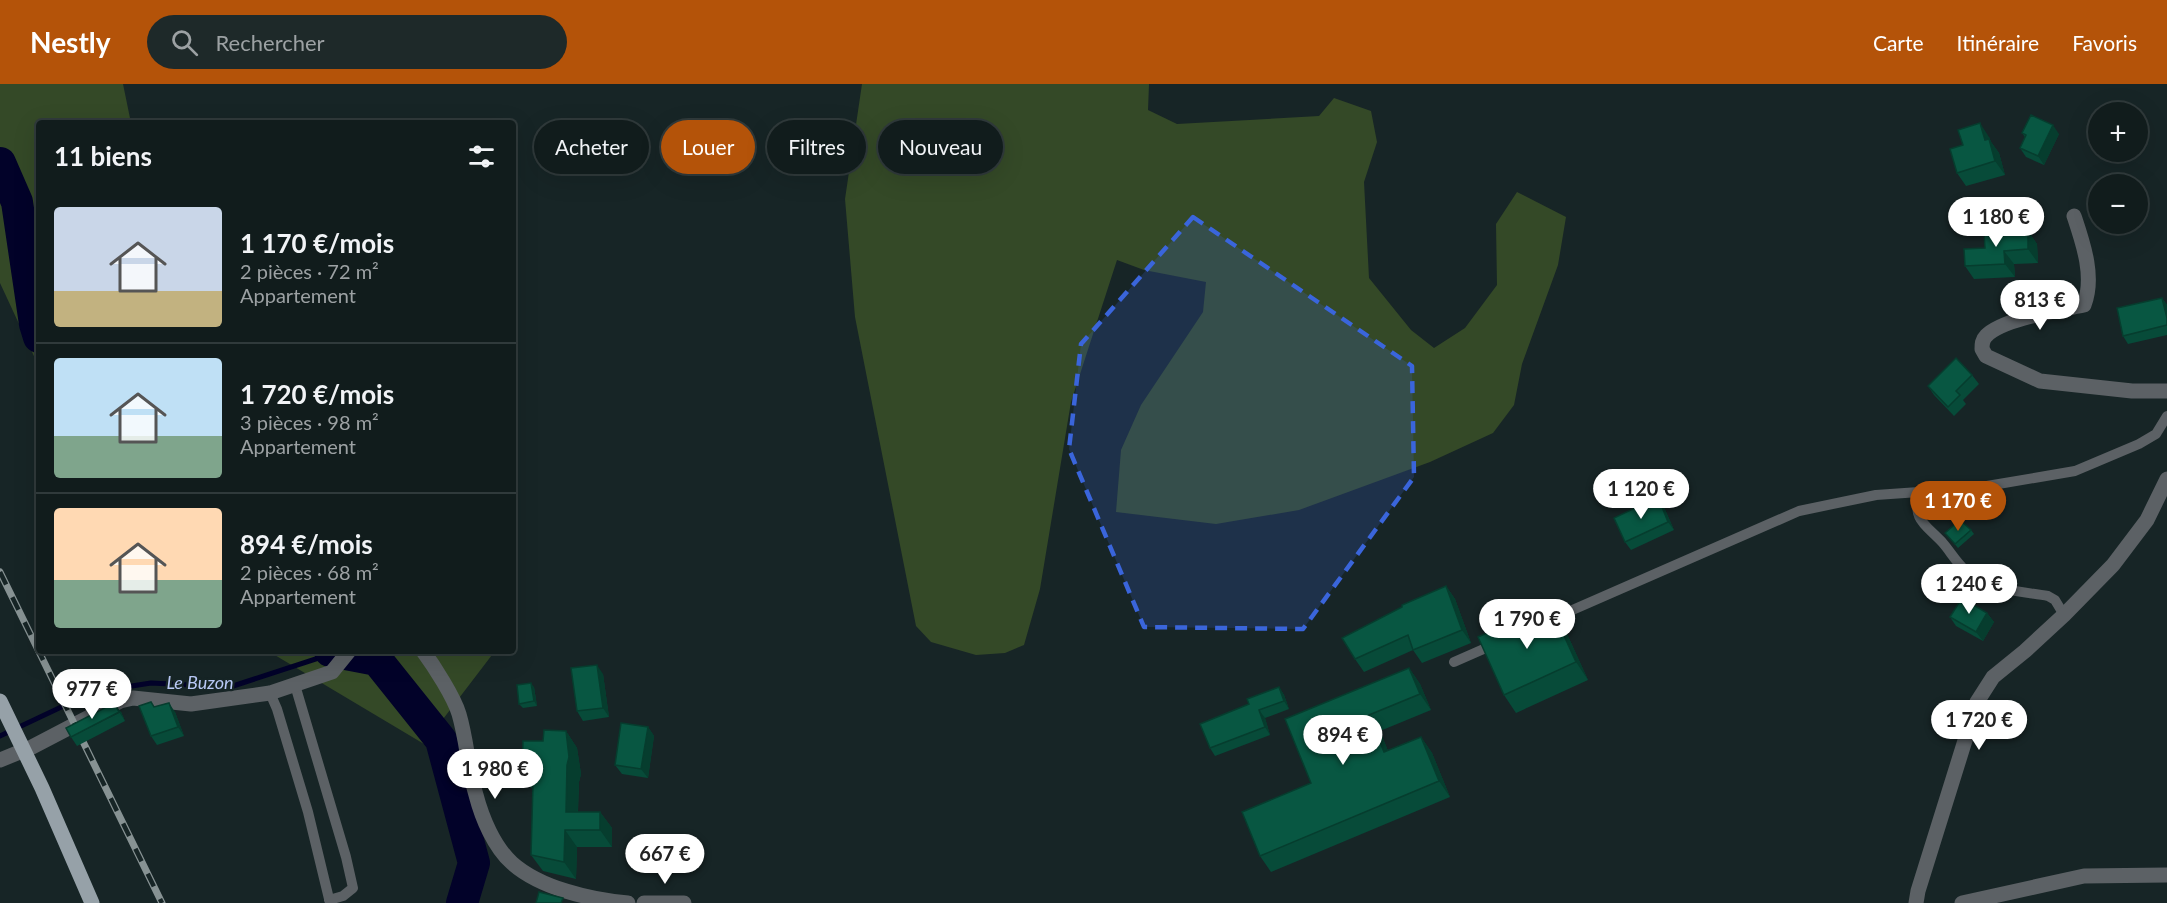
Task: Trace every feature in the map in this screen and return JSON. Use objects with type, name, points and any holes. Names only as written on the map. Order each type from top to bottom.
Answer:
[{"type":"main road","points":[[0,700],[92,903]]},
{"type":"street","points":[[2074,216],[2087,261],[2088,296],[2084,305],[2042,313],[1994,329],[1984,337],[1982,349],[1986,356],[2040,381],[2132,391],[2167,392]]},
{"type":"street","points":[[1916,903],[1977,702],[1993,676],[2025,651],[2064,615],[2113,565],[2147,520],[2167,479]]},
{"type":"street","points":[[0,760],[21,744],[109,705],[133,698],[191,704],[270,693],[332,672],[347,654]]},
{"type":"street","points":[[425,654],[459,712],[476,795],[498,847],[512,863],[540,881],[584,896],[628,903]]},
{"type":"street","points":[[1962,903],[2084,876],[2167,875]]},
{"type":"street","points":[[644,903],[684,903]]},
{"type":"lane","points":[[1530,629],[1799,512],[1876,495],[1975,488],[2075,471],[2139,444],[2156,434],[2167,416]]},
{"type":"lane","points":[[1919,492],[1915,507],[1925,527],[1943,543],[1967,572],[1992,586],[2048,596],[2055,600],[2064,615]]},
{"type":"lane","points":[[1454,662],[1508,639]]},
{"type":"lane","points":[[270,693],[277,709],[308,812],[329,901],[344,896],[353,888],[295,685]]},
{"type":"highlighted area","points":[[1193,217],[1412,366],[1414,477],[1303,629],[1144,627],[1069,449],[1081,344]]},
{"type":"green space","points":[[0,84],[123,84],[130,120],[36,120],[36,361],[0,283]]},
{"type":"green space","points":[[862,84],[1149,84],[1148,110],[1177,124],[1319,116],[1334,98],[1371,111],[1377,142],[1364,182],[1369,278],[1411,330],[1434,348],[1465,328],[1497,285],[1496,224],[1517,192],[1566,217],[1558,265],[1522,364],[1514,405],[1493,433],[1430,462],[1299,510],[1216,524],[1116,512],[1121,450],[1141,405],[1203,312],[1206,282],[1144,270],[1117,260],[1071,402],[1040,589],[1024,645],[1005,653],[976,655],[931,642],[916,626],[855,317],[845,199],[849,174],[866,174],[866,120],[857,120]]},
{"type":"green space","points":[[273,654],[493,654],[424,744]]},
{"type":"building","points":[[2031,115],[2053,125],[2038,156],[2020,148],[2026,135],[2022,133]]},
{"type":"building","points":[[1980,123],[1985,140],[1989,139],[1995,161],[1957,173],[1950,149],[1963,145],[1958,130]]},
{"type":"building","points":[[2028,231],[2028,249],[2004,251],[2005,264],[1965,266],[1964,249],[1985,248],[1984,233]]},
{"type":"building","points":[[2162,298],[2167,325],[2123,336],[2117,308]]},
{"type":"building","points":[[1956,358],[1972,375],[1956,391],[1960,395],[1948,407],[1928,386]]},
{"type":"building","points":[[1658,497],[1668,522],[1625,542],[1614,518]]},
{"type":"building","points":[[1960,520],[1971,530],[1955,544],[1945,533]]},
{"type":"building","points":[[1446,586],[1462,630],[1413,650],[1408,635],[1355,659],[1342,638],[1402,605]]},
{"type":"building","points":[[1962,598],[1987,613],[1976,632],[1950,617]]},
{"type":"building","points":[[1550,605],[1576,662],[1504,695],[1478,637]]},
{"type":"building","points":[[597,665],[603,708],[577,711],[571,668]]},
{"type":"building","points":[[1409,668],[1420,694],[1369,715],[1384,752],[1421,737],[1439,781],[1260,856],[1242,812],[1311,783],[1285,719]]},
{"type":"building","points":[[531,683],[534,701],[519,704],[517,685]]},
{"type":"building","points":[[1279,687],[1284,701],[1259,710],[1265,727],[1210,748],[1200,724],[1249,704],[1247,699]]},
{"type":"building","points":[[151,702],[154,707],[169,703],[178,727],[151,736],[139,706]]},
{"type":"building","points":[[114,703],[119,712],[71,737],[66,728]]},
{"type":"building","points":[[621,723],[648,727],[641,769],[615,765]]},
{"type":"building","points":[[544,730],[566,731],[569,757],[566,812],[600,812],[600,830],[565,830],[564,862],[531,855],[533,784],[522,775],[523,741],[543,741]]},
{"type":"building","points":[[539,892],[563,898],[561,903],[536,903]]},
{"type":"waterway","points":[[0,163],[17,202],[36,327]]},
{"type":"waterway","name":"Le Buzon","points":[[0,736],[93,692],[151,683],[230,687],[331,654]]},
{"type":"waterway","points":[[346,654],[377,660],[441,740],[474,863],[462,903]]},
{"type":"railway","points":[[0,572],[36,646]]},
{"type":"railway","points":[[40,654],[162,903]]}]
